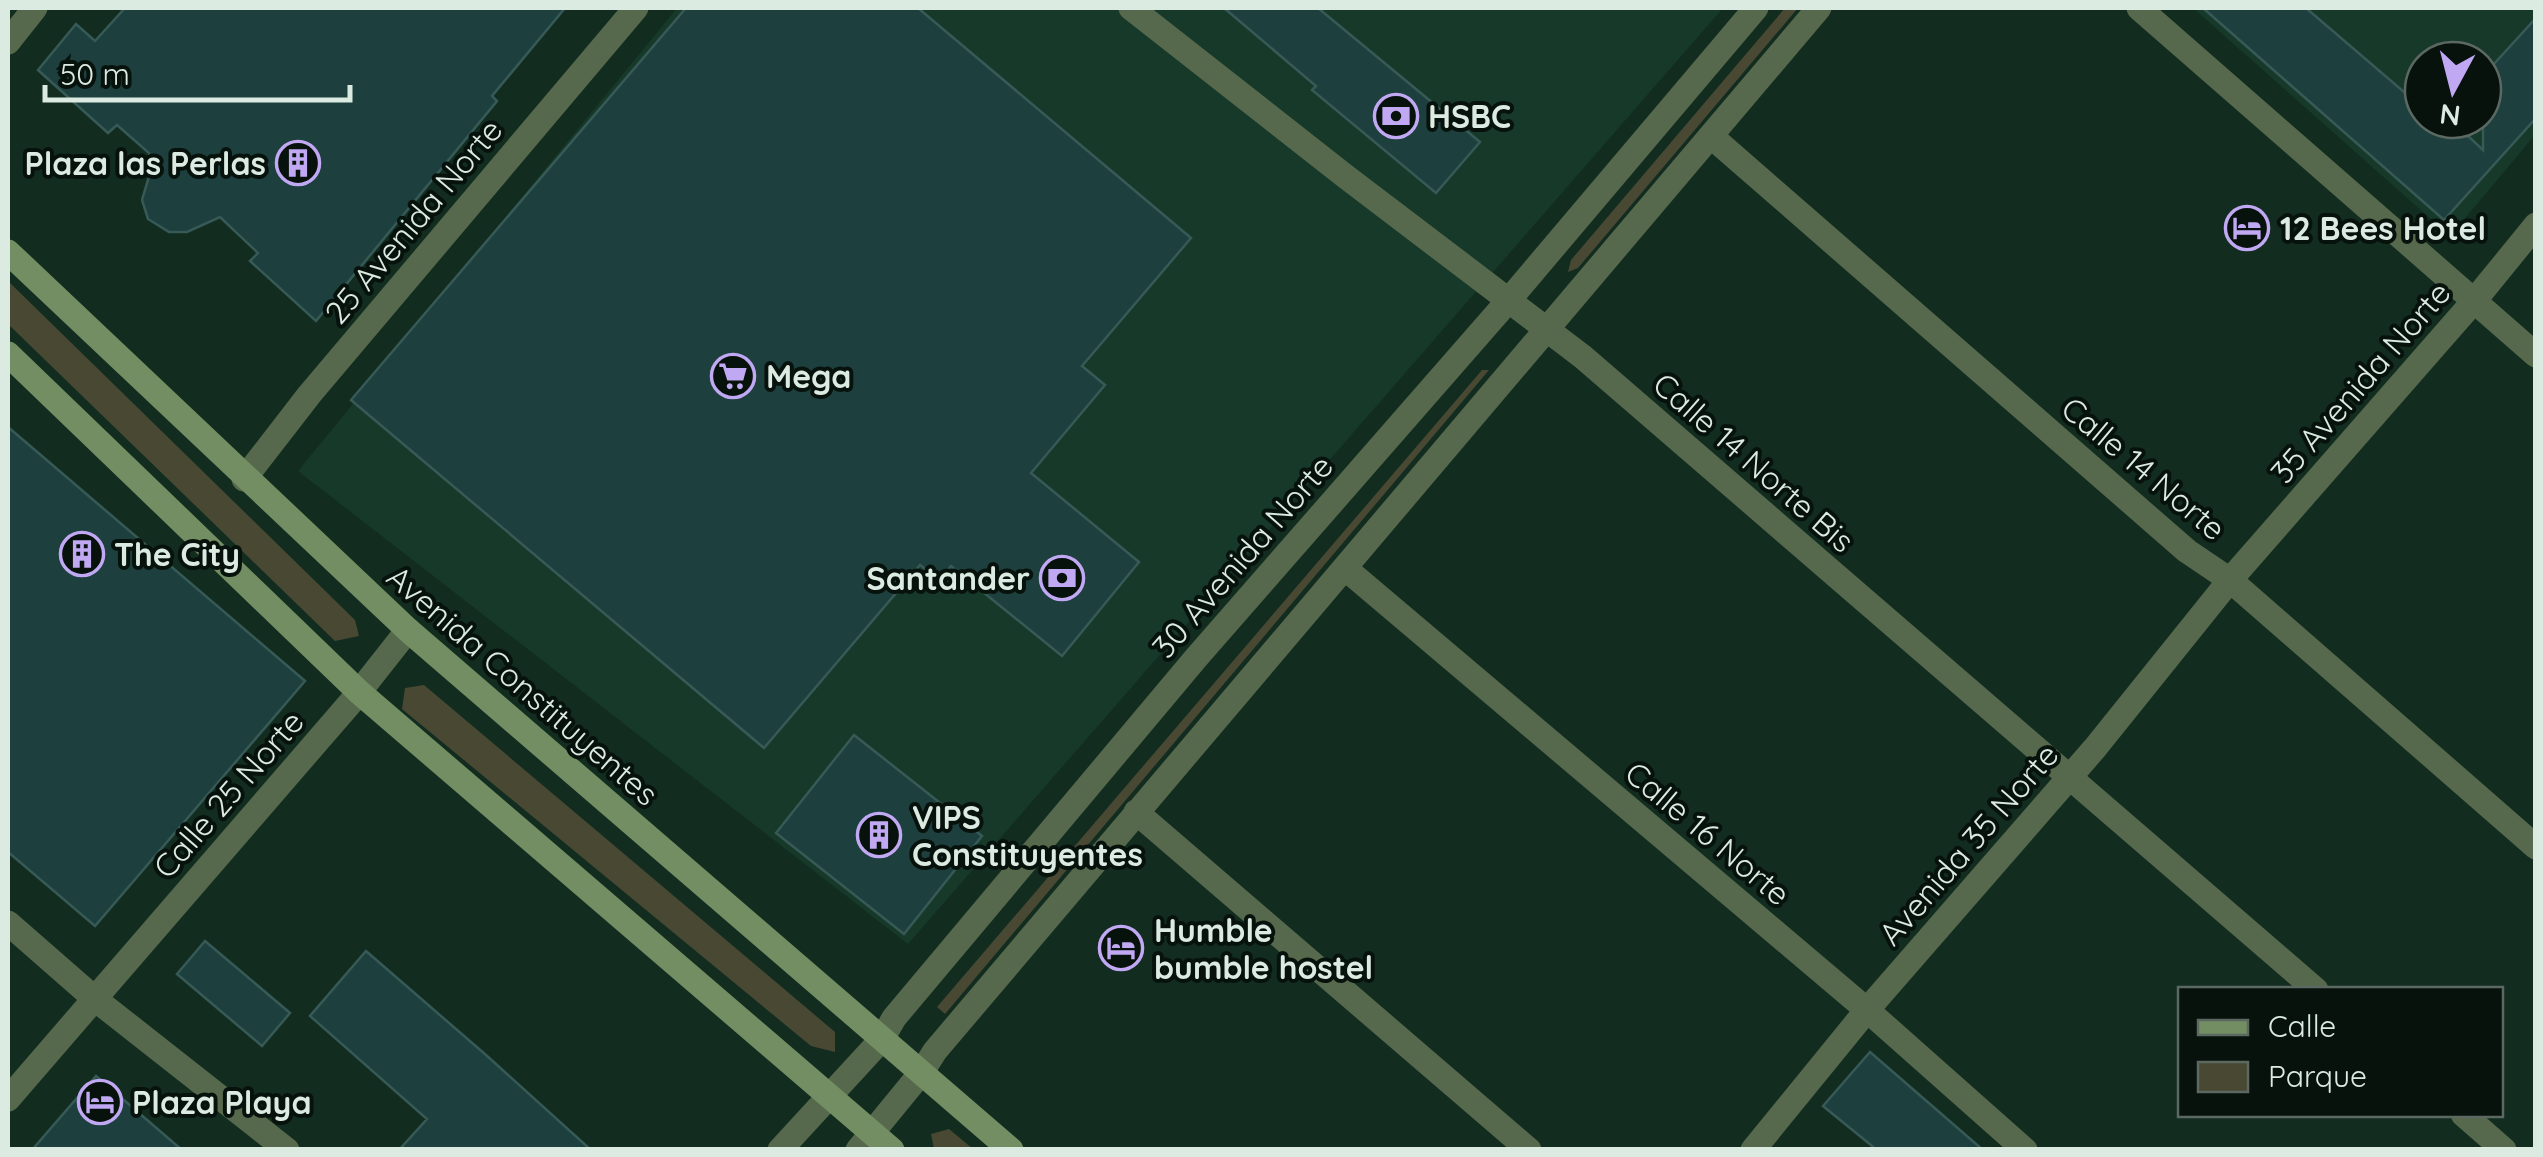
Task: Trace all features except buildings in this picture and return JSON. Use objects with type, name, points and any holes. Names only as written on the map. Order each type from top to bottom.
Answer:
[{"type":"main road","name":"Avenida Constituyentes","points":[[8,252],[408,630],[1011,1150]]},
{"type":"main road","points":[[8,354],[359,692],[831,1095],[865,1140],[892,1150]]},
{"type":"street","points":[[8,42],[35,8]]},
{"type":"street","name":"25 Avenida Norte","points":[[244,478],[309,395],[636,8]]},
{"type":"street","name":"Calle 14 Norte Bis","points":[[1131,8],[1548,328],[2312,987]]},
{"type":"street","name":"30 Avenida Norte","points":[[780,1150],[882,1039],[894,1018],[1196,658],[1508,301],[1756,8]]},
{"type":"street","points":[[865,1140],[1136,812],[1819,8]]},
{"type":"street","points":[[2139,8],[2536,354]]},
{"type":"street","name":"Calle 14 Norte","points":[[1712,137],[2172,538],[2230,580],[2536,847]]},
{"type":"street","name":"35 Avenida Norte","points":[[2230,580],[2536,225]]},
{"type":"street","name":"Calle 16 Norte","points":[[1346,569],[1867,1010],[2025,1150]]},
{"type":"street","name":"Avenida 35 Norte","points":[[1753,1150],[1867,1010],[2095,748],[2230,580]]},
{"type":"street","name":"Calle 25 Norte","points":[[95,999],[408,630]]},
{"type":"street","points":[[1136,812],[1529,1150]]},
{"type":"street","points":[[8,924],[95,999],[287,1150]]},
{"type":"street","points":[[8,1099],[95,999]]},
{"type":"street","points":[[2466,1117],[2504,1150]]},
{"type":"shaded area","points":[[677,8],[1723,8],[908,944],[298,471]]},
{"type":"shaded area","points":[[2193,8],[2535,8],[2535,135],[2450,236]]},
{"type":"green space","points":[[1785,8],[1798,8],[1578,268],[1568,272],[1571,260]]},
{"type":"green space","points":[[8,281],[355,620],[359,636],[335,641],[8,324]]},
{"type":"green space","points":[[1482,370],[1489,370],[945,1014],[937,1007]]},
{"type":"green space","points":[[424,685],[835,1032],[835,1052],[811,1046],[402,709],[405,688]]},
{"type":"green space","points":[[949,1129],[973,1149],[934,1149],[931,1134]]},
{"type":"place","name":"HSBC","points":[[1396,116]]},
{"type":"place","name":"Plaza las Perlas","points":[[298,163]]},
{"type":"place","name":"12 Bees Hotel","points":[[2247,228]]},
{"type":"place","name":"Mega","points":[[733,376]]},
{"type":"place","name":"The City","points":[[82,554]]},
{"type":"place","name":"Santander","points":[[1062,578]]},
{"type":"place","name":"VIPS Constituyentes","points":[[879,835]]},
{"type":"place","name":"Humble bumble hostel","points":[[1121,948]]},
{"type":"place","name":"Plaza Playa","points":[[100,1102]]}]
